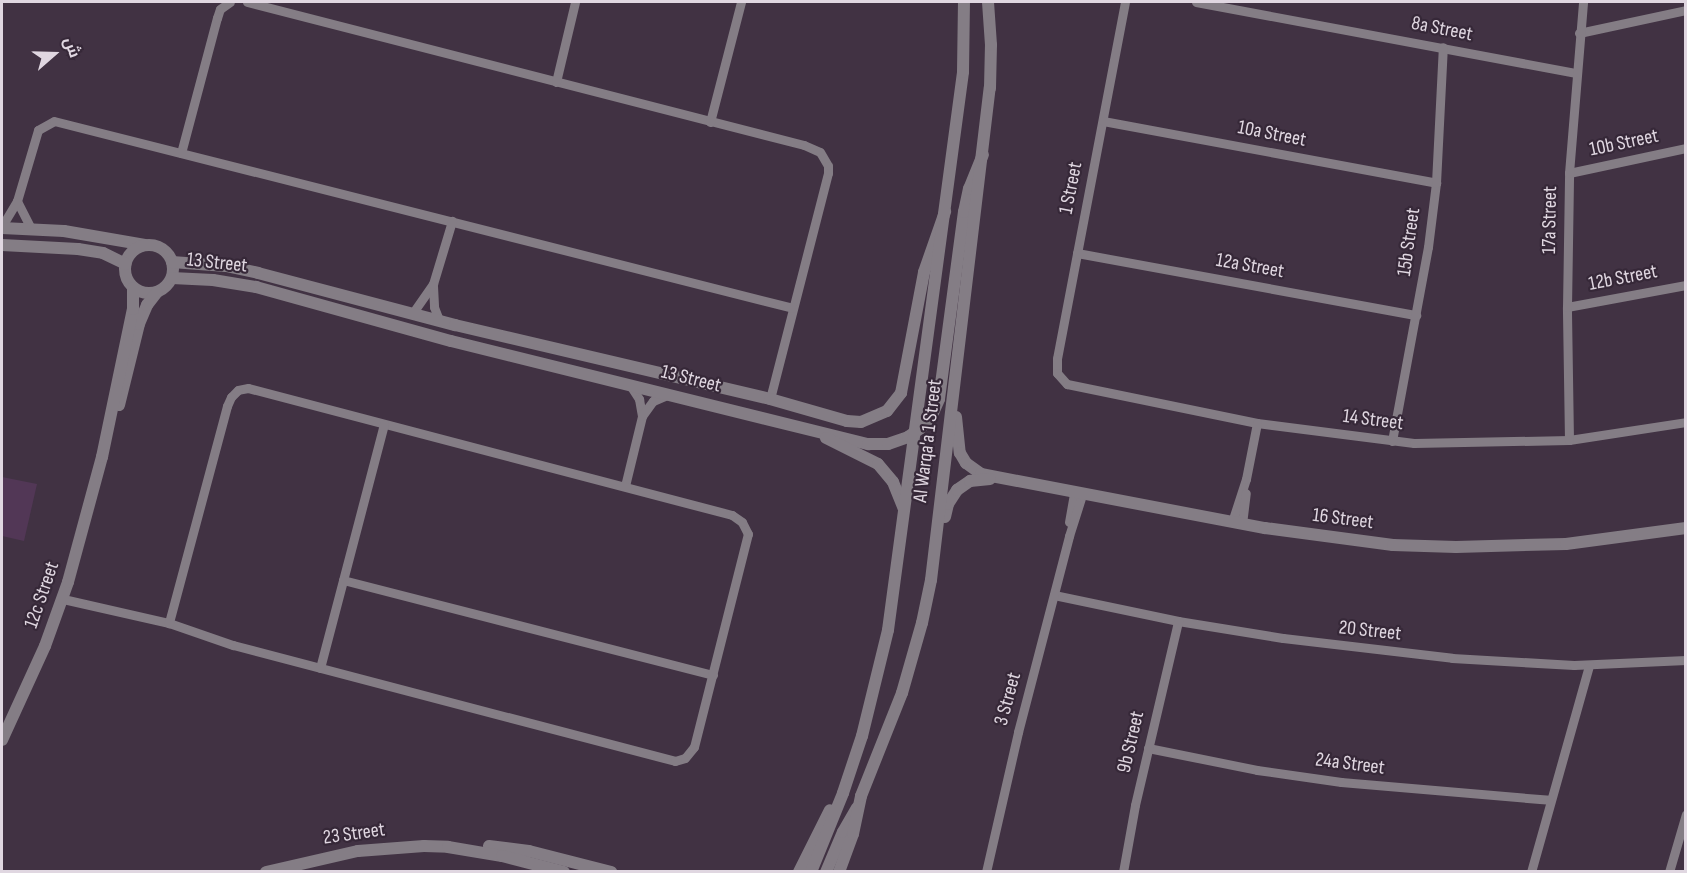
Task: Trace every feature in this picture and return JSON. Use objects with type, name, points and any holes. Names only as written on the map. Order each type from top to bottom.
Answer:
[{"type":"street","points":[[181,153],[217,18],[220,9],[230,2]]},
{"type":"street","points":[[247,2],[814,148],[822,154],[828,166],[770,399]]},
{"type":"street","points":[[556,82],[575,2]]},
{"type":"street","points":[[710,122],[741,2]]},
{"type":"street","name":"Al Warqa'a 1 Street","points":[[811,872],[843,793],[870,712],[883,653],[905,513],[964,63],[964,2]]},
{"type":"street","name":"Al Warqa'a 1 Street","points":[[839,872],[853,834],[859,806],[902,693],[925,610],[934,559],[992,67],[988,2]]},
{"type":"street","name":"1 Street","points":[[1061,380],[1057,359],[1125,2]]},
{"type":"street","name":"8a Street","points":[[1196,2],[1576,73]]},
{"type":"street","name":"17a Street","points":[[1569,440],[1567,307],[1569,173],[1583,2]]},
{"type":"street","points":[[1579,33],[1686,9]]},
{"type":"street","name":"15b Street","points":[[1392,441],[1416,315],[1436,183],[1443,47]]},
{"type":"street","points":[[146,245],[133,251],[126,264],[126,274],[134,288],[145,293],[157,292],[166,287],[172,278],[172,262],[162,248],[146,245],[72,232],[2,227],[17,201],[38,130],[54,121],[63,123],[793,308]]},
{"type":"street","name":"10a Street","points":[[1102,121],[1436,183]]},
{"type":"street","name":"10b Street","points":[[1569,173],[1686,148]]},
{"type":"street","name":"13 Street","points":[[172,278],[213,279],[256,287],[451,341],[818,432],[881,445],[901,441],[914,434],[932,415],[939,399],[964,212],[973,177],[983,155]]},
{"type":"street","points":[[17,201],[31,228]]},
{"type":"street","name":"13 Street","points":[[172,262],[242,269],[412,314],[770,399],[854,422],[874,418],[892,405],[904,386],[924,272],[945,212]]},
{"type":"street","points":[[439,320],[433,299],[433,284],[452,221]]},
{"type":"street","points":[[2,245],[78,249],[103,254],[126,264]]},
{"type":"street","name":"12a Street","points":[[1077,252],[1416,315]]},
{"type":"street","points":[[412,314],[433,284]]},
{"type":"street","name":"12b Street","points":[[1567,307],[1686,285]]},
{"type":"street","name":"12c Street","points":[[2,740],[41,654],[64,596],[102,457],[133,309],[134,288]]},
{"type":"street","name":"12c Street","points":[[102,457],[111,438],[139,324],[147,305],[157,292]]},
{"type":"street","name":"14 Street","points":[[1061,380],[1073,387],[1257,423],[1392,441],[1429,443],[1569,440],[1686,422]]},
{"type":"street","points":[[630,385],[639,399],[642,416]]},
{"type":"street","points":[[64,596],[169,623],[233,645],[675,761],[685,758],[694,747],[748,540],[746,527],[732,515],[248,388],[238,390],[231,397],[169,623]]},
{"type":"street","points":[[625,486],[642,416],[653,401],[669,394]]},
{"type":"street","name":"16 Street","points":[[953,395],[957,443],[962,458],[976,471],[999,480],[1237,523],[1393,545],[1456,547],[1566,544],[1686,528]]},
{"type":"street","points":[[1237,523],[1257,423]]},
{"type":"street","points":[[320,668],[384,424]]},
{"type":"street","points":[[818,432],[832,442],[878,464],[893,482],[905,513]]},
{"type":"street","name":"16 Street","points":[[934,559],[948,504],[953,494],[970,481],[999,480]]},
{"type":"street","name":"3 Street","points":[[986,872],[1078,494]]},
{"type":"street","points":[[343,580],[713,675]]},
{"type":"street","name":"20 Street","points":[[1054,595],[1178,621],[1384,651],[1520,663],[1589,665],[1686,660]]},
{"type":"street","name":"9b Street","points":[[1123,872],[1148,748],[1178,621]]},
{"type":"street","points":[[1531,872],[1589,665]]},
{"type":"street","name":"24a Street","points":[[1148,748],[1257,770],[1341,782],[1550,800]]},
{"type":"street","points":[[799,872],[822,822],[843,793]]},
{"type":"street","points":[[826,872],[843,832],[859,806]]},
{"type":"street","points":[[1669,872],[1686,813]]},
{"type":"street","name":"23 Street","points":[[266,872],[358,851],[486,846],[521,850],[611,872]]},
{"type":"street","name":"23 Street","points":[[448,847],[502,856],[564,872]]},
{"type":"shaded area","points":[[2,477],[37,484],[24,541],[2,536]]}]
